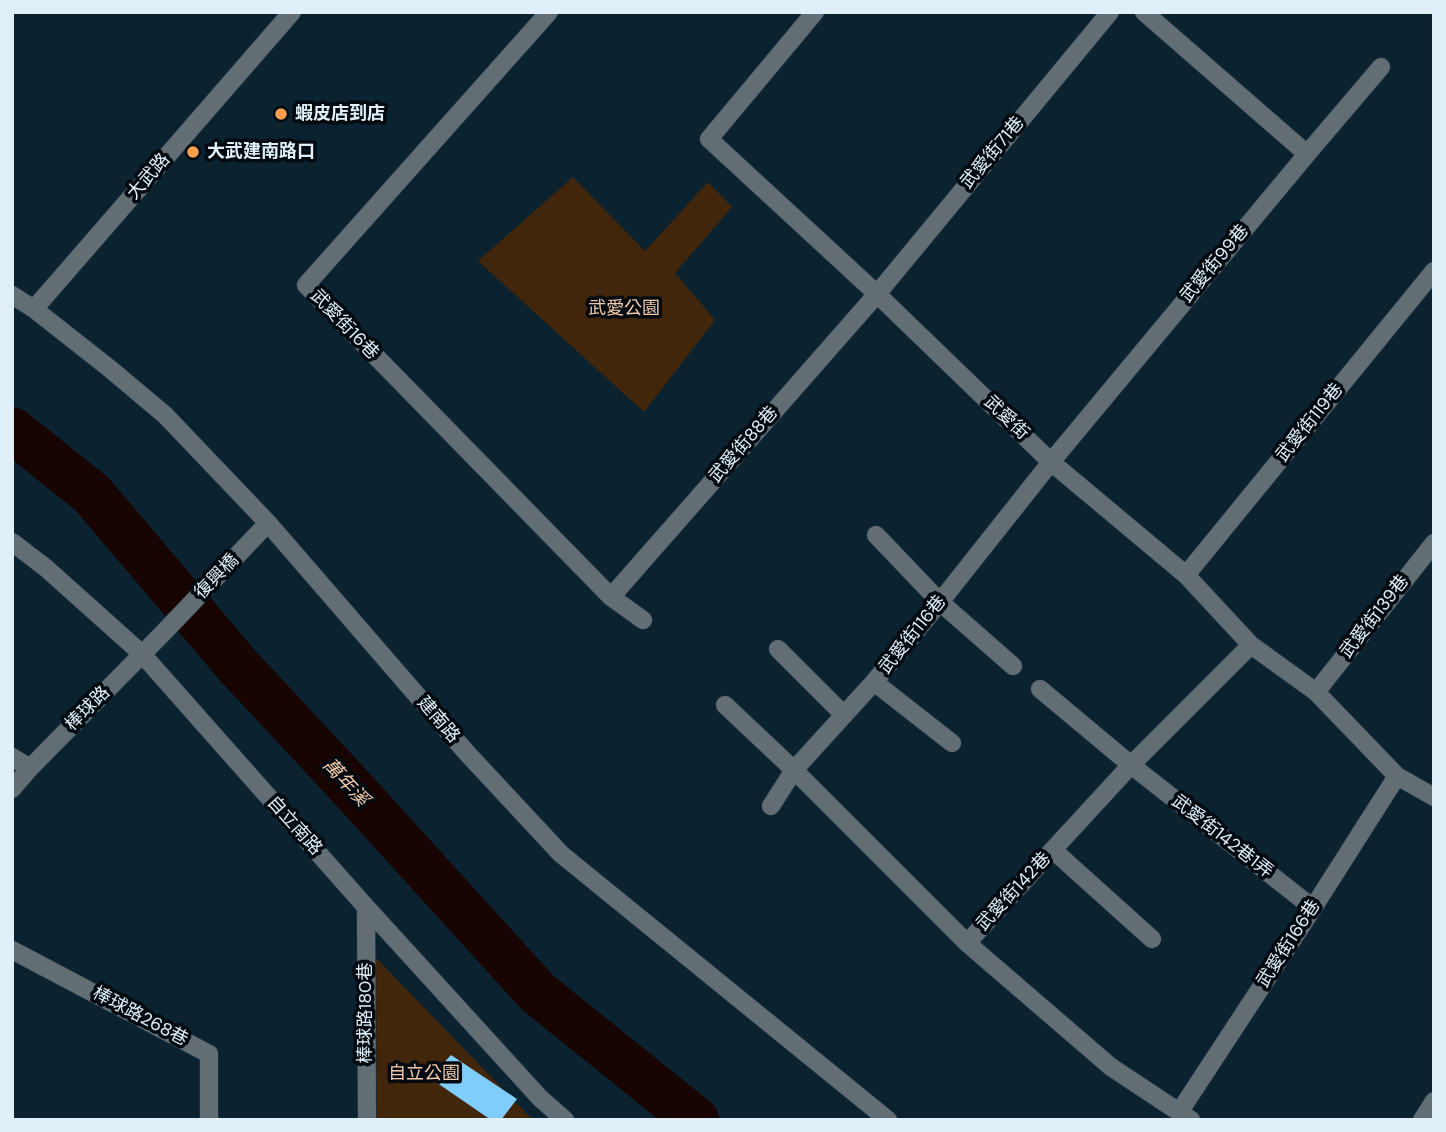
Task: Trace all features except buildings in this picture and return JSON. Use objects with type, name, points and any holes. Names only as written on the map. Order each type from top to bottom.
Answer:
[{"type":"street","name":"大武路","points":[[34,309],[292,12]]},
{"type":"street","name":"武愛街16巷","points":[[550,12],[306,285],[611,597],[643,621]]},
{"type":"street","name":"武愛街","points":[[815,12],[709,139],[877,294],[1051,462],[1186,575],[1251,645],[1316,692],[1397,776],[1434,797]]},
{"type":"street","name":"武愛街71巷","points":[[877,294],[1110,12]]},
{"type":"street","points":[[1144,12],[1307,153]]},
{"type":"street","name":"武愛街99巷","points":[[1051,462],[1381,67]]},
{"type":"street","name":"武愛街119巷","points":[[1186,575],[1434,271]]},
{"type":"street","name":"武愛街88巷","points":[[611,597],[877,294]]},
{"type":"street","name":"建南路","points":[[12,295],[34,309],[165,415],[268,523],[466,752],[561,853],[888,1120]]},
{"type":"street","name":"武愛街116巷","points":[[771,806],[794,770],[874,682],[1051,462]]},
{"type":"street","name":"復興橋","points":[[165,631],[268,523]]},
{"type":"street","points":[[876,535],[940,602],[1013,666]]},
{"type":"street","name":"自立南路","points":[[12,542],[46,568],[142,654],[366,907],[540,1098],[565,1120]]},
{"type":"street","name":"武愛街139巷","points":[[1316,692],[1434,542]]},
{"type":"street","name":"棒球路","points":[[12,789],[165,631]]},
{"type":"street","name":"武愛街142巷","points":[[1185,1116],[1111,1067],[967,943],[1131,765],[1251,645]]},
{"type":"street","points":[[778,649],[844,715]]},
{"type":"street","points":[[874,682],[952,743]]},
{"type":"street","name":"武愛街142巷1弄","points":[[1040,689],[1131,765],[1313,908]]},
{"type":"street","points":[[725,705],[967,943]]},
{"type":"street","points":[[12,757],[30,768]]},
{"type":"street","name":"武愛街166巷","points":[[1185,1116],[1397,776]]},
{"type":"street","points":[[1053,850],[1152,939]]},
{"type":"street","name":"棒球路180巷","points":[[366,907],[367,1120]]},
{"type":"street","name":"棒球路268巷","points":[[12,950],[209,1054],[209,1120]]},
{"type":"street","points":[[1422,1120],[1434,1101]]},
{"type":"green space","name":"武愛公園","points":[[573,177],[645,251],[708,182],[732,207],[675,273],[715,320],[644,412],[478,261]]},
{"type":"green space","name":"自立公園","points":[[376,958],[533,1120],[377,1120]]},
{"type":"waterway","name":"萬年溪","points":[[12,430],[92,494],[238,666],[538,993],[696,1120]]},
{"type":"place","name":"蝦皮店到店","points":[[281,114]]},
{"type":"place","name":"大武建南路口","points":[[193,152]]}]
